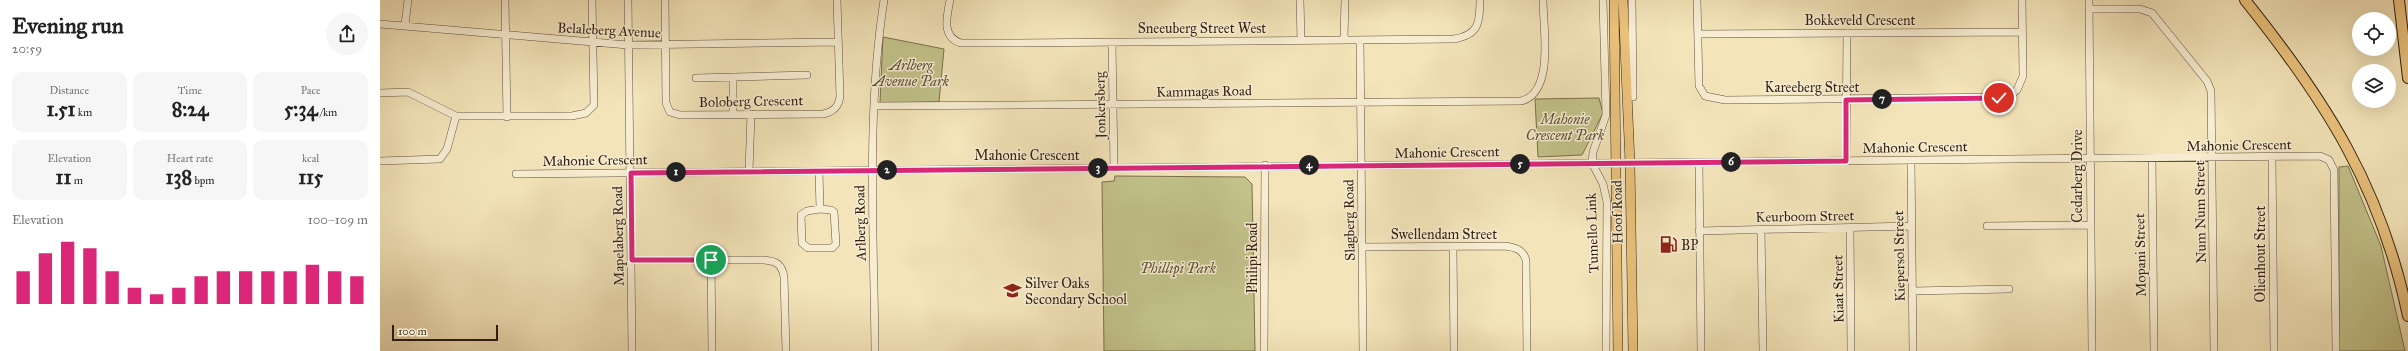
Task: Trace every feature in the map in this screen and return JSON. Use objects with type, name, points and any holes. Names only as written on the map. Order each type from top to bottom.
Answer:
[{"type":"highway","points":[[2245,0],[2316,94],[2354,159],[2389,244],[2408,316]]},
{"type":"highway","points":[[2399,0],[2408,78]]},
{"type":"main road","name":"Hoof Road","points":[[1614,0],[1618,351]]},
{"type":"main road","name":"Hoof Road","points":[[1623,0],[1630,163],[1633,351]]},
{"type":"street","points":[[405,25],[408,0]]},
{"type":"street","points":[[505,0],[504,35],[507,116]]},
{"type":"street","points":[[380,93],[408,92],[456,116],[572,116],[584,114],[591,109],[594,103],[592,0]]},
{"type":"street","name":"Mapelaberg Road","points":[[628,0],[632,351]]},
{"type":"street","name":"Boloberg Crescent","points":[[665,0],[665,100],[670,112],[680,115],[823,114],[832,111],[838,105],[840,96],[837,42],[837,0]]},
{"type":"street","name":"Arlberg Road","points":[[875,351],[872,170],[874,106],[884,0]]},
{"type":"street","name":"Sneeuberg Street West","points":[[950,0],[946,23],[951,38],[961,43],[1454,39],[1469,35],[1479,21],[1480,0]]},
{"type":"street","points":[[1300,0],[1301,40]]},
{"type":"street","points":[[1344,39],[1345,0]]},
{"type":"street","name":"Kammagas Road","points":[[874,106],[1360,103],[1514,101],[1527,99],[1533,96],[1544,76],[1543,0]]},
{"type":"street","points":[[1592,163],[1593,152],[1606,115],[1603,0]]},
{"type":"street","points":[[1632,0],[1633,97]]},
{"type":"street","points":[[1697,0],[1698,34]]},
{"type":"street","points":[[2022,0],[2022,32]]},
{"type":"street","name":"Cedarberg Drive","points":[[2089,0],[2092,351]]},
{"type":"street","name":"Num Num Street","points":[[2089,9],[2140,9],[2148,11],[2155,17],[2209,84],[2211,94],[2214,351]]},
{"type":"street","name":"Belaleberg Avenue","points":[[380,24],[628,45],[665,46],[837,42]]},
{"type":"street","name":"Bokkeveld Crescent","points":[[1698,34],[2022,32]]},
{"type":"street","name":"Kareeberg Street","points":[[1698,34],[1698,81],[1700,90],[1705,96],[1725,100],[1846,100],[1999,98],[2014,94],[2021,84],[2022,32]]},
{"type":"street","points":[[1846,161],[1847,33]]},
{"type":"street","name":"Slagberg Road","points":[[1360,40],[1363,351]]},
{"type":"street","name":"Jonkersberg","points":[[1112,42],[1114,168]]},
{"type":"street","points":[[696,78],[807,76]]},
{"type":"street","points":[[733,78],[733,114]]},
{"type":"street","points":[[749,171],[750,114]]},
{"type":"street","points":[[380,160],[440,159],[447,149],[456,116]]},
{"type":"street","name":"Mahonie Crescent","points":[[516,174],[1265,165],[1361,166],[2322,157],[2329,160],[2334,167],[2336,351]]},
{"type":"street","name":"Mopani Street","points":[[2152,158],[2154,351]]},
{"type":"street","name":"Olienhout Street","points":[[2272,158],[2274,351]]},
{"type":"street","name":"Kiepersol Street","points":[[1911,161],[1914,351]]},
{"type":"street","name":"Tumello Link","points":[[1592,163],[1603,184],[1607,202],[1606,351]]},
{"type":"street","points":[[1699,163],[1701,351]]},
{"type":"street","name":"Philipi Road","points":[[1264,351],[1265,165]]},
{"type":"street","points":[[818,171],[820,209]]},
{"type":"street","points":[[820,209],[834,212],[836,244],[832,248],[806,248],[802,244],[802,215],[806,211],[820,209]]},
{"type":"street","points":[[1987,226],[2090,225]]},
{"type":"street","name":"Keurboom Street","points":[[1699,231],[1911,226]]},
{"type":"street","name":"Kiaat Street","points":[[1850,228],[1851,351]]},
{"type":"street","points":[[1761,230],[1763,351]]},
{"type":"street","name":"Swellendam Street","points":[[1362,247],[1510,246],[1517,248],[1526,260],[1527,351]]},
{"type":"street","points":[[1453,247],[1454,351]]},
{"type":"street","points":[[632,260],[774,261],[781,266],[785,284],[786,351]]},
{"type":"street","points":[[711,260],[712,351]]},
{"type":"street","points":[[1913,291],[2009,289]]},
{"type":"green space","name":"Arlberg Avenue Park","points":[[883,37],[944,49],[939,102],[880,103]]},
{"type":"green space","name":"Mahonie Crescent Park","points":[[1599,98],[1603,113],[1582,155],[1538,157],[1535,99]]},
{"type":"green space","points":[[2348,166],[2381,246],[2405,351],[2339,351],[2339,167]]},
{"type":"green space","name":"Phillipi Park","points":[[1115,176],[1245,177],[1252,184],[1255,351],[1104,351],[1102,182],[1114,181]]},
{"type":"place","name":"BP","points":[[1668,245]]},
{"type":"place","name":"Silver Oaks Secondary School","points":[[1012,291]]},
{"type":"route","points":[[711,260],[632,260],[631,173],[1265,165],[1361,166],[1846,161],[1846,100],[1999,98]]}]
